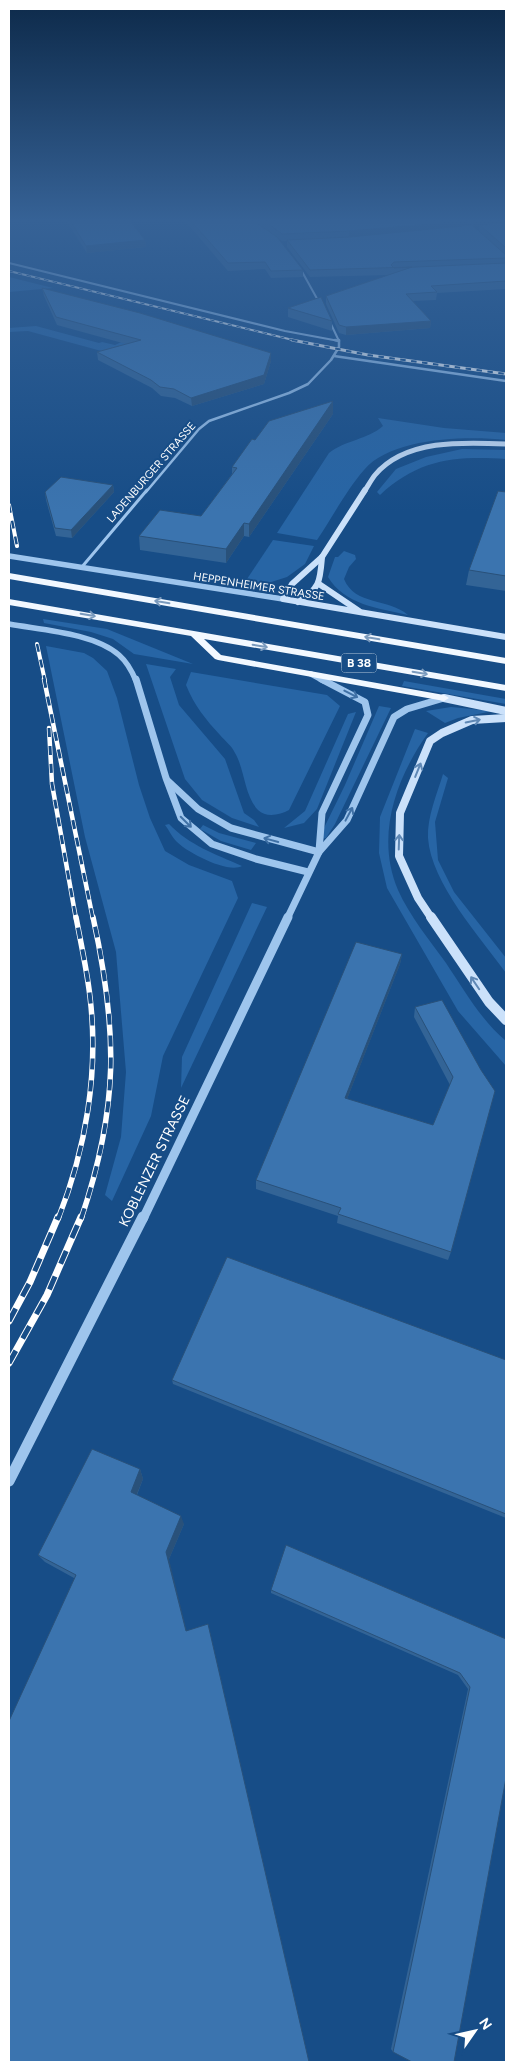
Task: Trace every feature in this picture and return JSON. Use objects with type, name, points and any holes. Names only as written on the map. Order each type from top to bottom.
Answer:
[{"type":"highway","name":"B 38","points":[[11,577],[506,661]]},
{"type":"highway","points":[[13,602],[194,634],[210,641],[218,657],[444,698]]},
{"type":"highway","name":"B 38","points":[[210,641],[506,688]]},
{"type":"main road","points":[[283,599],[292,584],[322,557],[375,475],[386,463],[405,454],[430,448],[464,443],[506,444]]},
{"type":"main road","points":[[298,602],[316,591],[319,584],[322,557]]},
{"type":"main road","points":[[319,584],[365,614]]},
{"type":"main road","name":"HEPPENHEIMER STRASSE","points":[[283,599],[506,637]]},
{"type":"main road","points":[[444,698],[506,712]]},
{"type":"main road","points":[[506,718],[472,720],[442,732],[430,740],[400,813],[399,856],[418,898],[489,1002],[506,1020]]},
{"type":"street","points":[[235,319],[285,331],[339,341]]},
{"type":"street","points":[[328,319],[339,341]]},
{"type":"street","name":"LADENBURGER STRASSE","points":[[81,568],[199,429],[209,421],[302,388],[334,356],[339,347],[339,341]]},
{"type":"street","points":[[334,356],[506,381]]},
{"type":"street","name":"HEPPENHEIMER STRASSE","points":[[9,556],[283,599]]},
{"type":"street","points":[[9,624],[45,630],[98,643],[119,655],[131,669],[138,686],[166,778],[181,818],[212,844],[256,859],[308,872]]},
{"type":"street","name":"KOBLENZER STRASSE","points":[[307,672],[365,702],[368,715],[322,813],[318,852]]},
{"type":"street","name":"KOBLENZER STRASSE","points":[[9,1480],[147,1209],[318,852],[347,820],[394,717],[408,709],[444,698]]},
{"type":"street","points":[[166,778],[198,809],[231,828],[318,852]]},
{"type":"shaded area","points":[[36,326],[99,343],[115,345],[130,338],[170,339],[105,352],[28,331],[9,332],[9,328]]},
{"type":"shaded area","points":[[378,418],[444,428],[506,433],[506,440],[451,439],[411,445],[393,451],[377,459],[364,470],[317,540],[277,533],[329,453],[342,445],[377,431],[383,426]]},
{"type":"shaded area","points":[[462,449],[506,450],[506,459],[470,458],[438,462],[409,474],[380,495],[377,492],[396,469],[426,457]]},
{"type":"shaded area","points":[[273,540],[314,546],[305,564],[287,577],[265,584],[245,582]]},
{"type":"shaded area","points":[[344,551],[355,555],[356,559],[349,567],[344,579],[349,588],[364,598],[392,606],[408,615],[363,604],[343,594],[335,586],[328,577],[335,557],[338,557]]},
{"type":"shaded area","points":[[43,619],[107,629],[193,664],[134,654],[113,639],[91,632],[44,623]]},
{"type":"shaded area","points":[[46,646],[84,653],[93,658],[107,671],[117,698],[139,785],[150,818],[165,851],[189,865],[232,881],[238,898],[163,1056],[151,1116],[112,1201],[105,1195],[121,1137],[126,1072],[116,952],[85,837]]},
{"type":"shaded area","points":[[146,664],[176,669],[170,677],[179,705],[225,759],[244,813],[254,820],[259,827],[232,818],[202,800],[185,779]]},
{"type":"shaded area","points":[[191,672],[327,695],[340,706],[289,810],[269,815],[261,813],[253,804],[234,750],[205,718],[189,692],[186,685]]},
{"type":"shaded area","points":[[404,681],[506,699],[506,704],[402,686]]},
{"type":"shaded area","points":[[379,706],[391,708],[335,824],[326,838],[322,839],[320,836],[345,785]]},
{"type":"shaded area","points":[[451,707],[493,711],[458,718],[445,723],[426,711]]},
{"type":"shaded area","points":[[356,712],[317,809],[304,823],[284,828],[305,811],[348,714]]},
{"type":"shaded area","points":[[415,729],[428,733],[407,769],[398,788],[392,808],[388,849],[391,870],[398,890],[414,918],[466,994],[489,1024],[506,1041],[506,1066],[458,1011],[387,888],[379,853],[380,817]]},
{"type":"shaded area","points":[[443,774],[448,778],[435,822],[438,860],[454,892],[506,958],[506,973],[458,909],[438,873],[431,855],[428,838],[429,822]]},
{"type":"shaded area","points":[[169,824],[185,838],[212,853],[242,866],[236,868],[218,865],[189,851],[173,838],[165,825]]},
{"type":"shaded area","points":[[203,825],[219,833],[256,843],[251,850],[221,841],[200,829]]},
{"type":"shaded area","points":[[252,903],[267,907],[181,1088],[182,1057]]},
{"type":"building","points":[[62,319],[158,319],[271,353],[264,375],[191,398],[174,389],[160,387],[151,380],[97,352],[141,340]]},
{"type":"building","points":[[336,319],[429,319],[431,321],[346,327],[339,325]]},
{"type":"building","points":[[333,401],[249,524],[244,523],[226,549],[139,536],[160,510],[201,516],[237,468],[232,467],[252,439],[255,440],[269,421]]},
{"type":"building","points":[[61,477],[113,485],[71,530],[55,528],[45,492]]},
{"type":"building","points":[[498,491],[506,492],[506,576],[469,570]]},
{"type":"building","points":[[356,942],[402,954],[345,1098],[433,1125],[453,1077],[415,1007],[442,1000],[481,1070],[495,1091],[451,1252],[338,1214],[341,1208],[256,1180]]},
{"type":"building","points":[[227,1257],[506,1360],[506,1514],[172,1380]]},
{"type":"building","points":[[92,1449],[140,1469],[131,1492],[181,1516],[166,1552],[186,1631],[208,1624],[309,2062],[9,2062],[9,1721],[76,1575],[38,1555]]},
{"type":"building","points":[[286,1545],[506,1639],[506,1778],[454,2062],[412,2062],[393,2052],[470,1687],[460,1673],[271,1590]]},
{"type":"railway","points":[[205,319],[297,341]]},
{"type":"railway","points":[[292,340],[297,341]]},
{"type":"railway","points":[[297,341],[368,355],[506,374]]},
{"type":"railway","points":[[9,505],[17,546]]},
{"type":"railway","points":[[37,644],[45,681]]},
{"type":"railway","points":[[44,679],[93,919]]},
{"type":"railway","points":[[49,728],[52,784],[76,919]]},
{"type":"railway","points":[[58,1219],[68,1192],[83,1138],[88,1110],[93,1053],[90,997],[76,917]]},
{"type":"railway","points":[[81,1219],[102,1141],[111,1069],[107,997],[93,917]]},
{"type":"railway","points":[[9,1321],[30,1282],[58,1217]]},
{"type":"railway","points":[[9,1363],[47,1295],[81,1217]]}]
